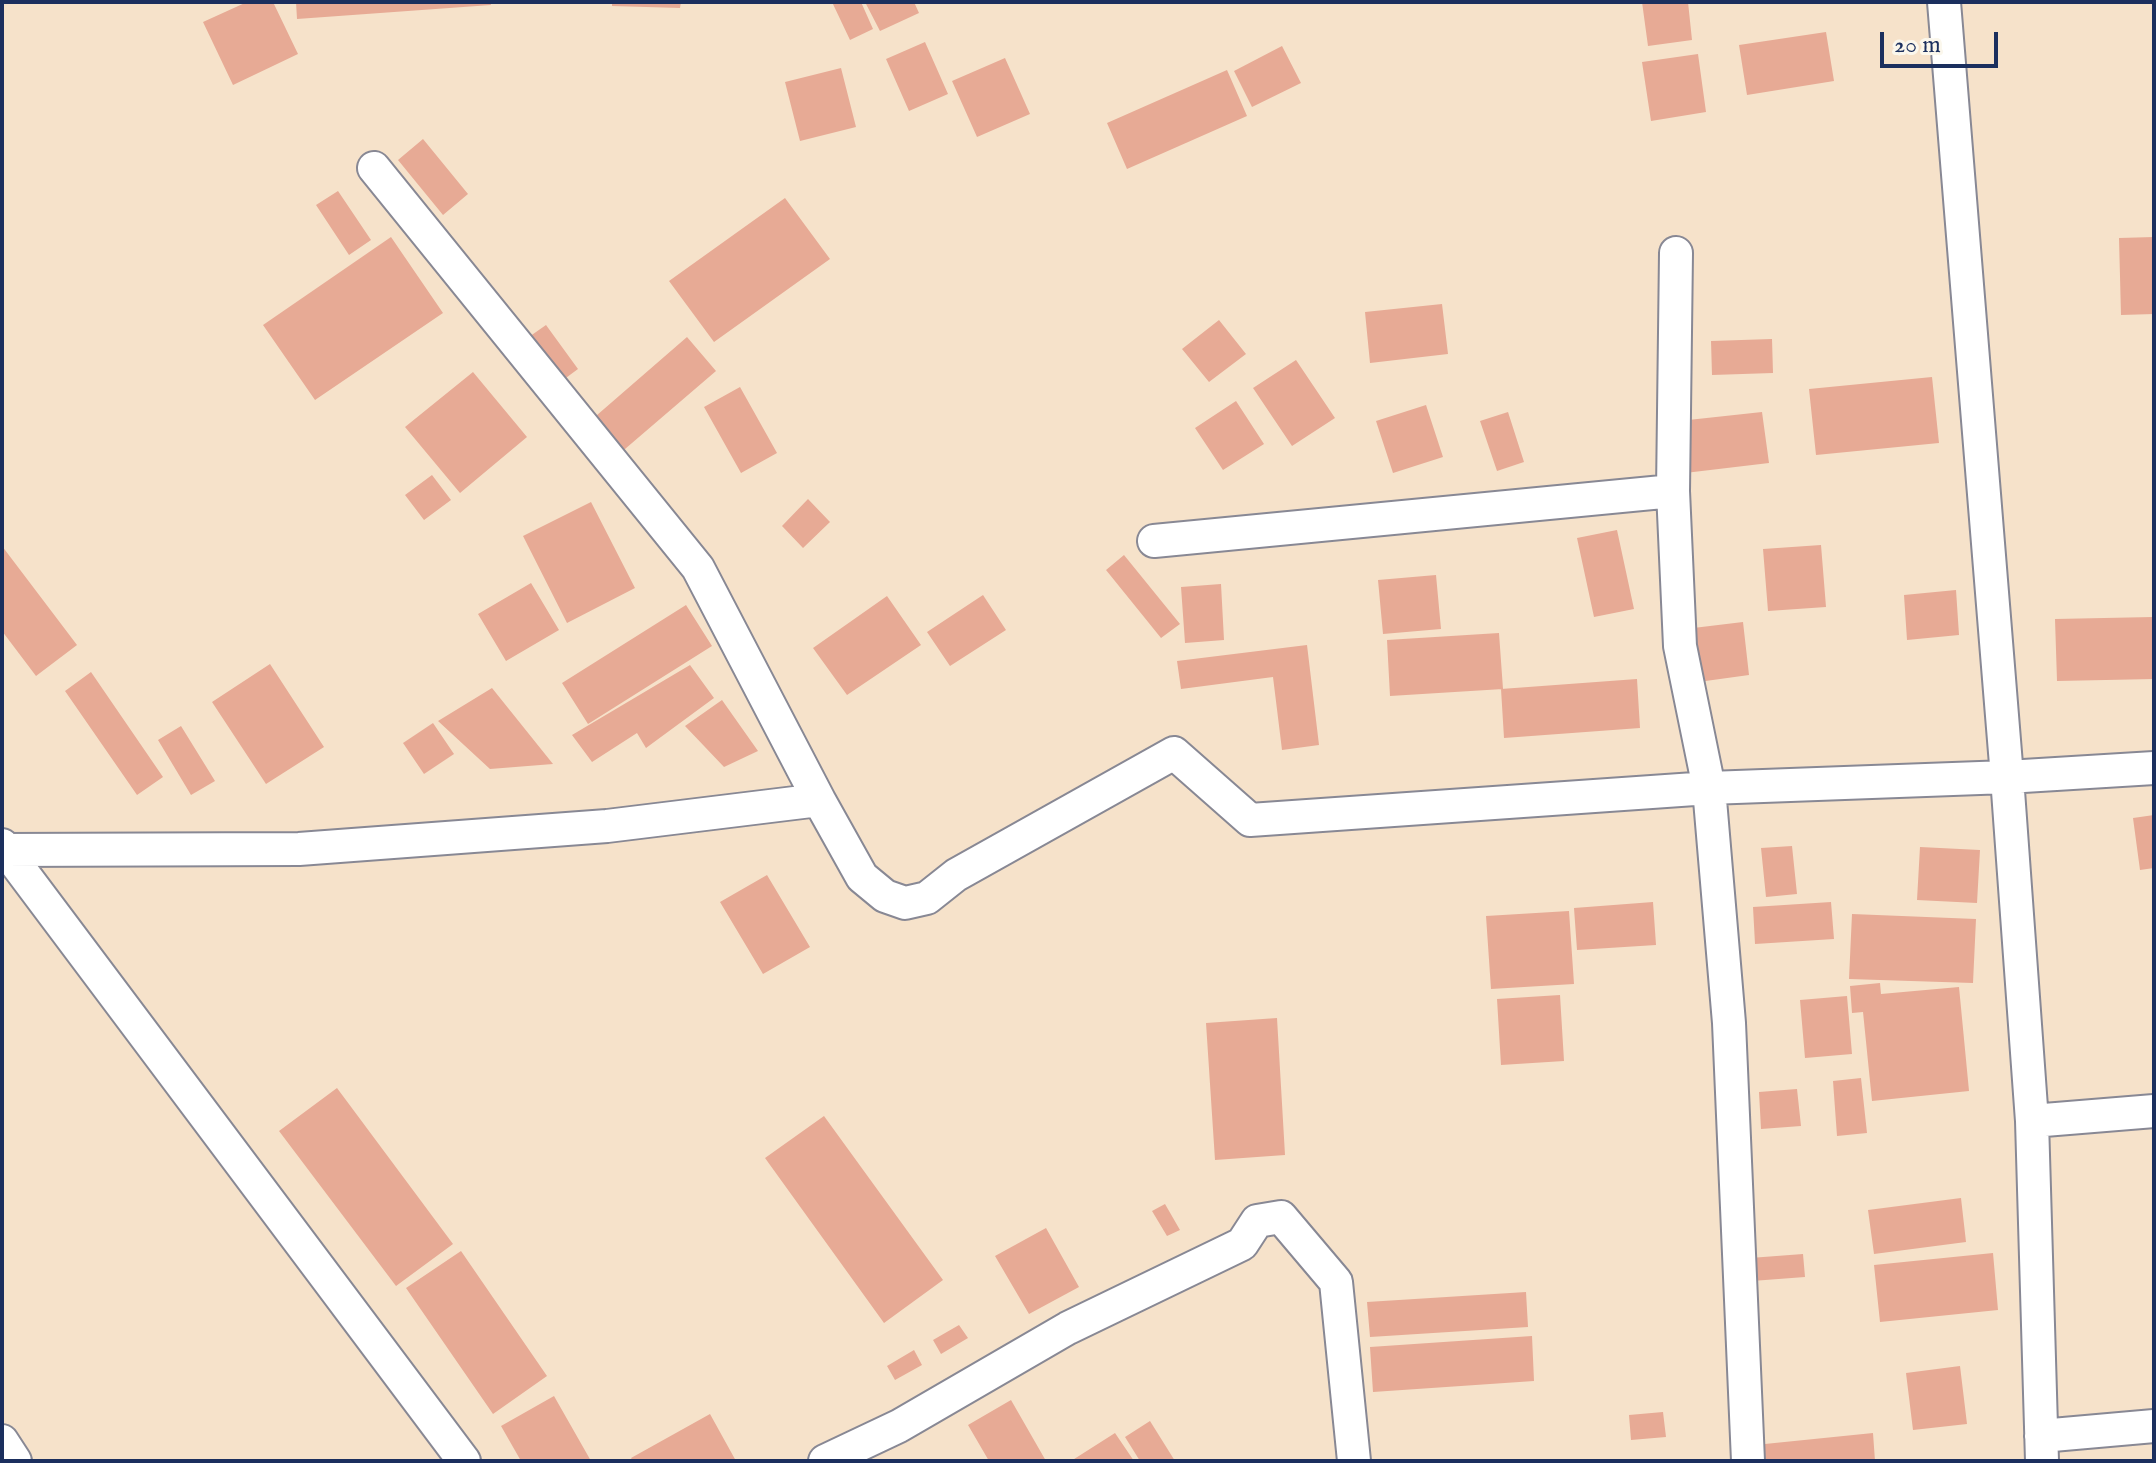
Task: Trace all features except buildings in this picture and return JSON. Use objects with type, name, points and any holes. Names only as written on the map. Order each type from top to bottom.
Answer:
[{"type":"street","points":[[1944,2],[2032,1121],[2041,1448],[2154,1426]]},
{"type":"street","points":[[374,168],[698,568],[862,877],[885,896],[905,903],[927,898],[956,875],[1174,753],[1250,820],[1709,788],[2154,768]]},
{"type":"street","points":[[1676,253],[1673,491],[1680,646],[1709,788],[1729,1023],[1748,1461]]},
{"type":"street","points":[[1154,541],[1673,491]]},
{"type":"street","points":[[3,848],[299,849],[607,826],[819,800]]},
{"type":"street","points":[[3,848],[464,1461]]},
{"type":"street","points":[[2032,1121],[2154,1111]]},
{"type":"street","points":[[825,1461],[899,1426],[1068,1328],[1242,1244],[1257,1221],[1281,1217],[1336,1282],[1354,1461]]},
{"type":"street","points":[[2,1441],[15,1461]]}]
